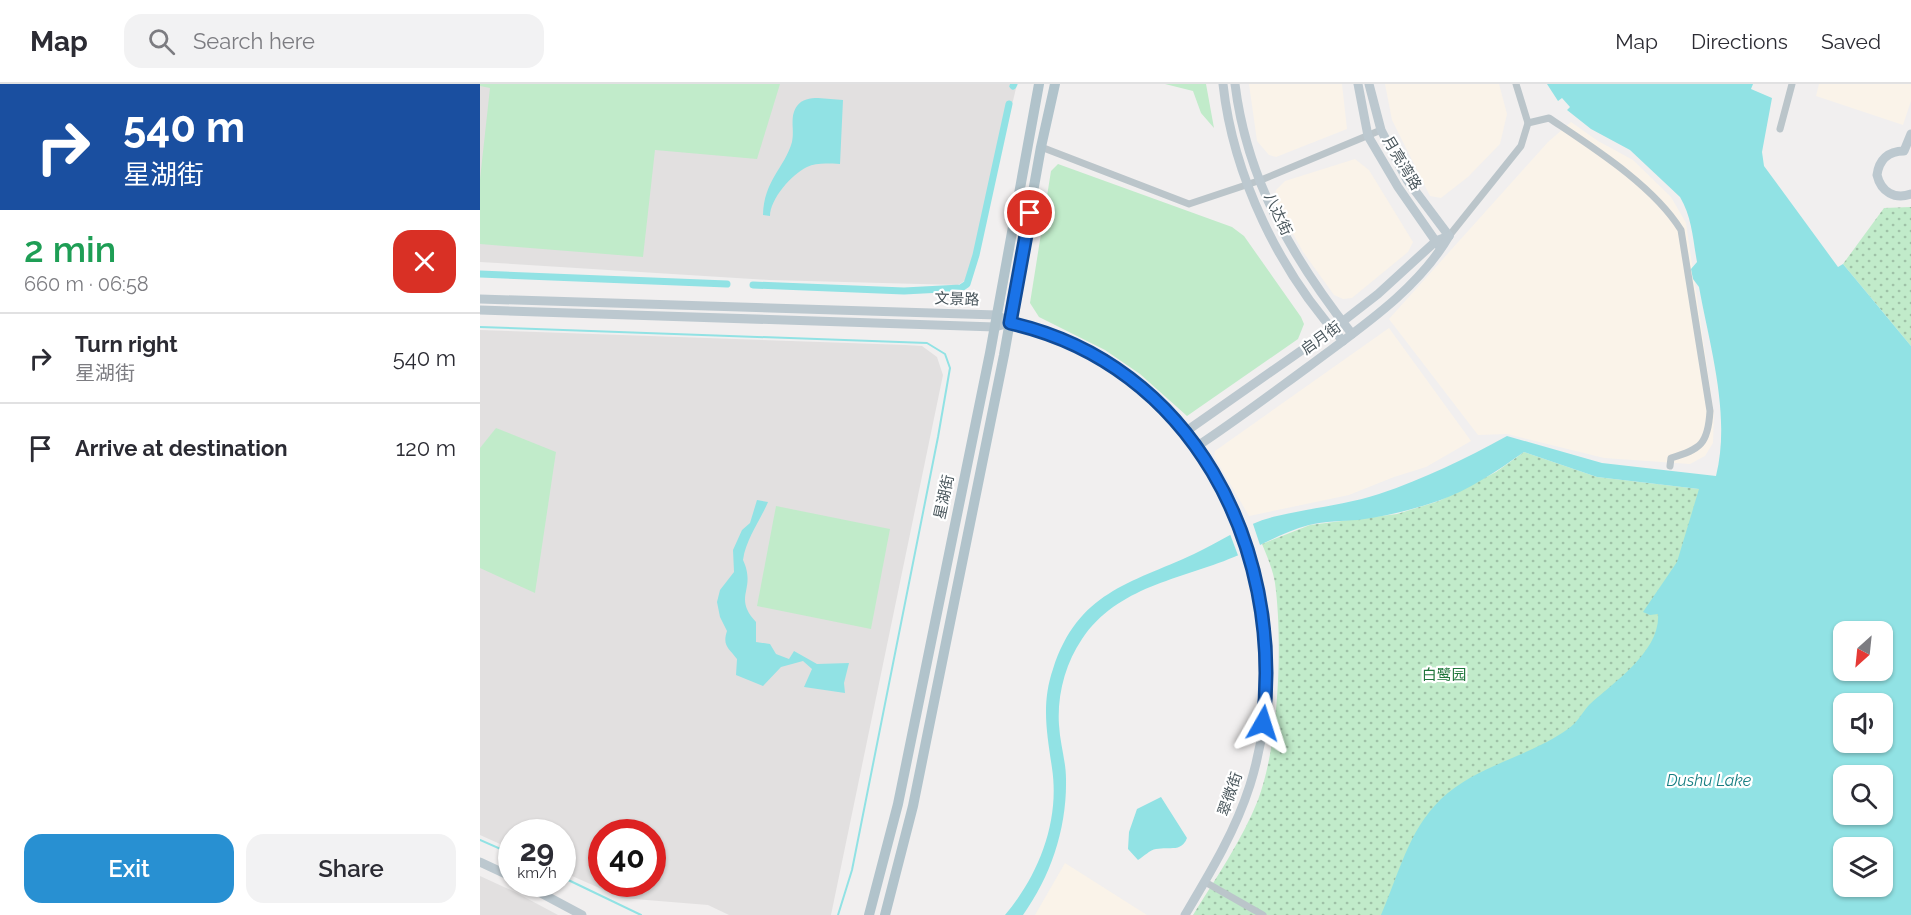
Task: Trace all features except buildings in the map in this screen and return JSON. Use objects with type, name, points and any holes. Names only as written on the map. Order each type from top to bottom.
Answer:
[{"type":"main road","name":"星湖街","points":[[869,915],[898,804],[996,321],[1039,84]]},
{"type":"main road","name":"星湖街","points":[[885,915],[913,806],[1010,323],[1041,147],[1055,84]]},
{"type":"street","name":"八达街","points":[[1223,84],[1233,135],[1248,184],[1280,254],[1332,329],[1343,341]]},
{"type":"street","name":"八达街","points":[[1235,84],[1245,134],[1272,214],[1291,249],[1352,334]]},
{"type":"street","name":"月亮湾路","points":[[1358,84],[1368,136],[1398,187],[1438,245]]},
{"type":"street","name":"月亮湾路","points":[[1369,84],[1381,130],[1407,180],[1449,236]]},
{"type":"street","points":[[1516,84],[1528,123],[1549,118],[1584,142],[1644,188],[1673,217],[1681,230],[1710,411],[1709,434],[1693,451],[1671,458],[1670,466]]},
{"type":"street","points":[[1780,129],[1792,84]]},
{"type":"street","name":"启月街","points":[[1185,432],[1342,322],[1449,236],[1513,159],[1521,146],[1528,123]]},
{"type":"street","points":[[1041,147],[1189,204],[1261,180],[1381,130]]},
{"type":"street","points":[[1911,134],[1904,151],[1891,153],[1884,157],[1877,175],[1885,190],[1894,196],[1911,194]]},
{"type":"street","name":"启月街","points":[[1196,447],[1352,334],[1415,280],[1438,245]]},
{"type":"street","name":"文景路","points":[[480,299],[1010,323]]},
{"type":"street","name":"文景路","points":[[480,310],[996,321]]},
{"type":"street","name":"翠微街","points":[[1010,323],[1060,338],[1107,362],[1150,393],[1185,432],[1218,482],[1239,524],[1249,553],[1260,599],[1266,645],[1263,723],[1245,798],[1227,841],[1185,915]]},
{"type":"street","points":[[480,862],[498,870]]},
{"type":"street","points":[[1205,882],[1263,915]]},
{"type":"street","points":[[548,897],[582,915]]},
{"type":"shaded area","points":[[480,84],[1017,84],[973,268],[966,280],[958,285],[769,280],[480,262]]},
{"type":"shaded area","points":[[1249,84],[1342,84],[1347,129],[1276,157],[1269,155],[1257,141]]},
{"type":"shaded area","points":[[1385,84],[1499,84],[1507,114],[1500,144],[1468,177],[1441,198],[1430,196],[1392,120]]},
{"type":"shaded area","points":[[1819,84],[1911,84],[1911,101],[1903,125],[1816,96]]},
{"type":"shaded area","points":[[1571,122],[1598,141],[1633,160],[1671,197],[1686,223],[1714,414],[1713,443],[1705,456],[1690,464],[1604,458],[1507,434],[1478,435],[1389,319],[1548,142]]},
{"type":"shaded area","points":[[1355,159],[1369,170],[1413,242],[1408,252],[1352,298],[1343,299],[1334,295],[1303,252],[1274,199],[1276,190],[1285,181]]},
{"type":"shaded area","points":[[1389,328],[1471,441],[1426,467],[1349,495],[1249,516],[1214,456],[1215,451]]},
{"type":"shaded area","points":[[480,330],[906,345],[922,346],[937,357],[943,375],[831,915],[729,915],[708,905],[620,897],[666,897],[666,819],[588,819],[588,883],[576,878],[576,819],[498,819],[498,843],[480,835]]},
{"type":"shaded area","points":[[1065,863],[1147,915],[1035,915]]},
{"type":"shaded area","points":[[480,876],[498,884],[498,897],[524,897],[558,915],[480,915]]},
{"type":"green space","points":[[480,84],[780,84],[757,159],[655,150],[643,257],[480,244],[480,179],[490,88],[480,86]]},
{"type":"green space","points":[[1165,84],[1206,84],[1214,128],[1201,113],[1193,91]]},
{"type":"green space","points":[[1058,164],[1232,227],[1244,236],[1301,317],[1304,324],[1298,339],[1187,416],[1140,374],[1105,350],[1039,317],[1030,303],[1051,171]]},
{"type":"green space","points":[[1911,207],[1911,346],[1843,264],[1884,208]]},
{"type":"green space","points":[[496,428],[556,452],[535,593],[480,568],[480,448]]},
{"type":"green space","name":"白鹭园","points":[[1524,452],[1597,477],[1699,489],[1708,598],[1479,915],[1193,915],[1252,815],[1271,751],[1277,693],[1279,634],[1275,583],[1262,544],[1310,525],[1397,514],[1439,501],[1496,472]]},
{"type":"green space","points":[[776,506],[890,529],[871,629],[757,606]]},
{"type":"water","name":"Dushu Lake","points":[[1547,84],[1753,84],[1751,89],[1772,98],[1762,152],[1764,166],[1838,267],[1843,264],[1911,346],[1911,915],[1381,915],[1412,839],[1430,811],[1441,799],[1455,787],[1487,769],[1537,747],[1568,729],[1589,705],[1634,665],[1652,641],[1657,628],[1658,614],[1650,615],[1643,612],[1677,562],[1699,489],[1597,477],[1524,452],[1482,480],[1449,497],[1389,515],[1321,523],[1299,528],[1234,557],[1131,596],[1113,607],[1097,621],[1076,649],[1063,680],[1059,703],[1059,725],[1066,772],[1066,797],[1055,851],[1042,884],[1023,915],[1005,915],[1028,883],[1050,827],[1054,788],[1046,706],[1053,669],[1076,623],[1108,594],[1266,519],[1379,494],[1444,468],[1507,436],[1602,463],[1716,476],[1720,453],[1720,406],[1699,287],[1693,279],[1691,269],[1697,262],[1687,212],[1680,197],[1630,150],[1591,129],[1567,110],[1570,107],[1562,98],[1558,101]]},
{"type":"water","points":[[818,98],[843,100],[840,164],[815,164],[801,170],[778,195],[770,216],[763,215],[767,193],[792,142],[795,110],[804,100]]},
{"type":"water","points":[[757,500],[768,502],[750,537],[743,560],[748,579],[746,606],[756,622],[756,642],[770,644],[776,654],[789,659],[794,651],[817,664],[849,663],[844,683],[845,693],[804,687],[812,669],[803,661],[781,667],[763,686],[736,675],[737,659],[726,644],[727,631],[720,617],[717,602],[720,590],[734,572],[733,550],[742,530],[750,523]]},
{"type":"water","points":[[1161,797],[1187,838],[1182,846],[1154,850],[1138,860],[1128,849],[1129,832],[1137,809]]},
{"type":"pier","points":[[1252,521],[1261,548],[1239,558],[1230,534]]},
{"type":"waterway","points":[[753,285],[904,291],[961,288],[967,284],[976,255],[1009,104]]},
{"type":"waterway","points":[[480,274],[727,284]]},
{"type":"waterway","points":[[480,327],[927,343],[945,354],[950,368],[938,437],[852,870],[838,915]]},
{"type":"waterway","points":[[480,840],[498,848]]},
{"type":"waterway","points":[[576,884],[641,915]]},
{"type":"route","points":[[1030,213],[1010,323],[1072,343],[1096,355],[1129,377],[1159,402],[1185,432],[1211,468],[1239,524],[1257,584],[1266,645],[1267,676],[1263,723]]}]
